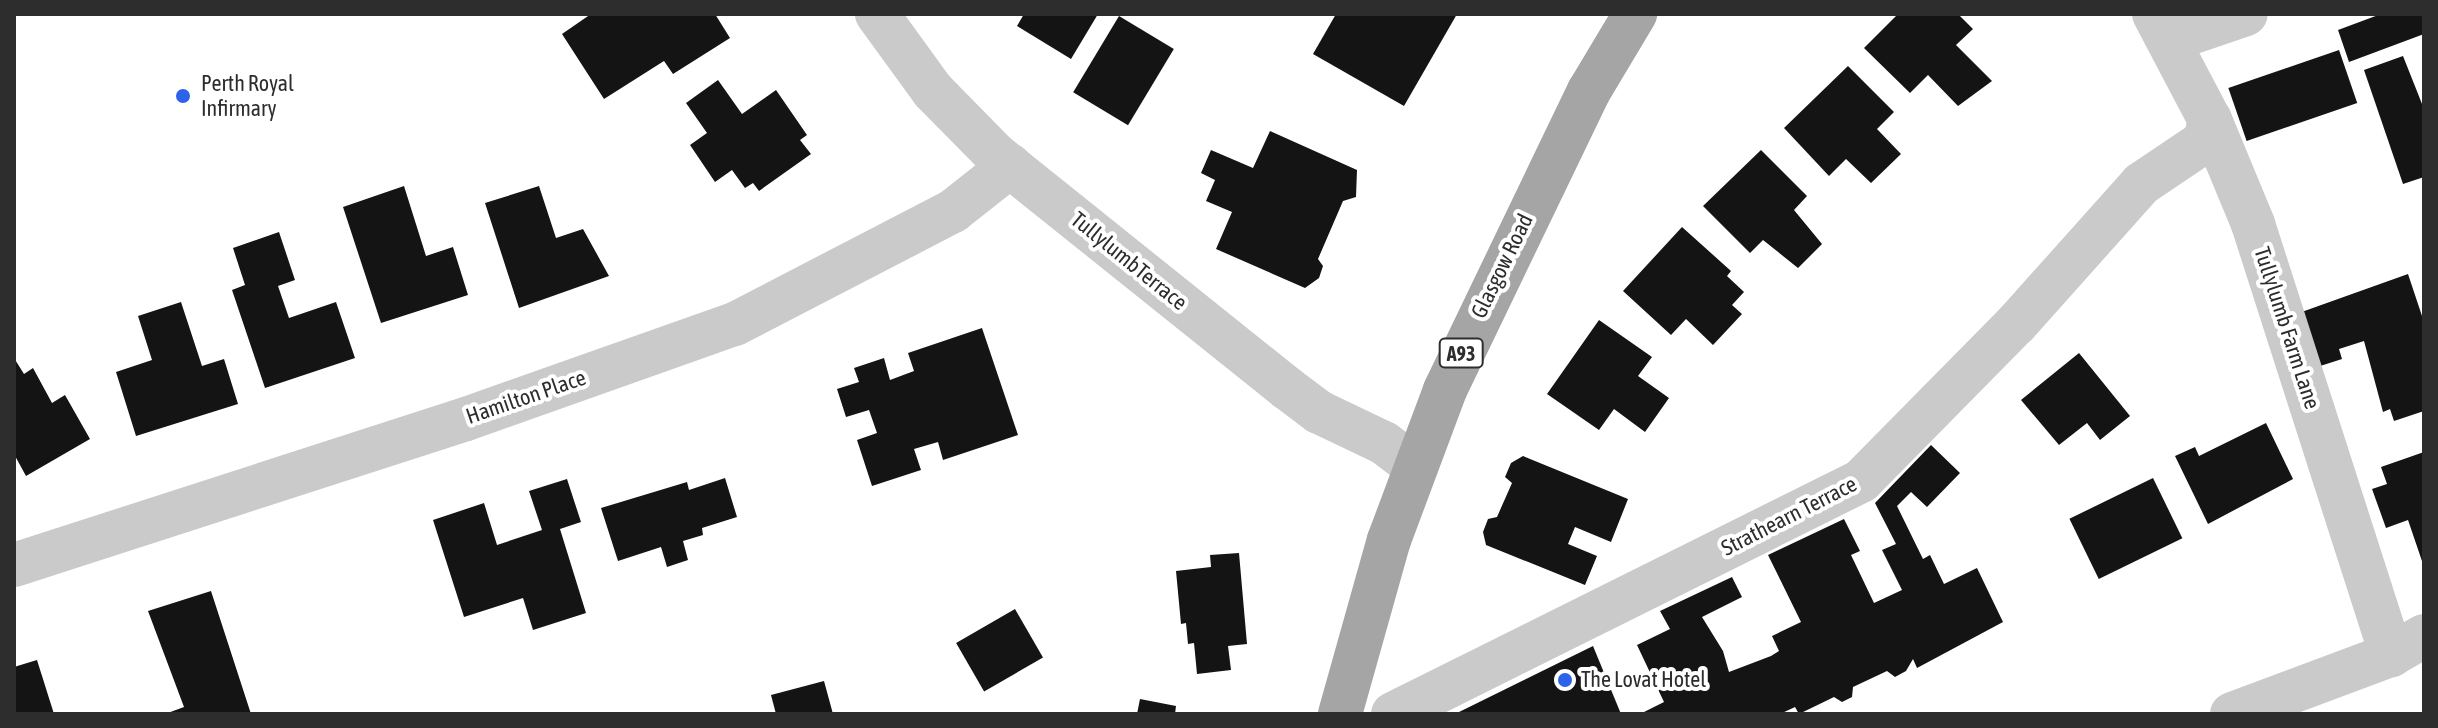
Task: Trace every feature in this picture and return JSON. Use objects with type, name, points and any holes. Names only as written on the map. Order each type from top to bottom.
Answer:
[{"type":"main road","name":"Glasgow Road","points":[[1340,714],[1416,467],[1497,276],[1589,91],[1635,14]]},
{"type":"street","name":"TullylumbTerrace","points":[[877,14],[933,91],[1010,166],[1319,412],[1384,443],[1416,467]]},
{"type":"street","points":[[2162,27],[2246,14]]},
{"type":"street","name":"Tullylumb Farm Lane","points":[[2162,27],[2210,120],[2253,224],[2407,645]]},
{"type":"street","name":"Strathearn Terrace","points":[[1393,714],[1861,481],[2016,324],[2141,184],[2205,141],[2210,120]]},
{"type":"street","name":"Hamilton Place","points":[[14,565],[466,419],[735,324],[953,211],[1010,166]]},
{"type":"street","points":[[2232,714],[2407,645]]},
{"type":"building","points":[[591,14],[715,14],[730,38],[673,74],[664,61],[604,99],[562,34]]},
{"type":"building","points":[[1024,14],[1098,14],[1071,59],[1017,26]]},
{"type":"building","points":[[1336,14],[1457,14],[1404,106],[1313,54]]},
{"type":"building","points":[[1898,14],[1958,14],[1973,29],[1956,45],[1992,81],[1958,106],[1928,75],[1910,93],[1864,48]]},
{"type":"building","points":[[2381,14],[2424,14],[2424,34],[2349,62],[2338,30]]},
{"type":"building","points":[[1119,16],[1174,49],[1128,125],[1073,92]]},
{"type":"building","points":[[2339,50],[2357,103],[2247,141],[2228,88]]},
{"type":"building","points":[[2403,56],[2424,109],[2424,177],[2403,184],[2364,70]]},
{"type":"building","points":[[1848,66],[1894,112],[1877,129],[1901,154],[1871,183],[1846,159],[1829,176],[1784,128]]},
{"type":"building","points":[[718,80],[742,114],[776,90],[807,135],[800,140],[811,154],[759,191],[753,183],[745,188],[732,170],[715,182],[690,145],[707,133],[686,103]]},
{"type":"building","points":[[1270,131],[1357,170],[1356,197],[1343,201],[1318,259],[1323,266],[1319,278],[1305,288],[1216,249],[1232,212],[1206,201],[1215,180],[1201,173],[1211,150],[1253,168]]},
{"type":"building","points":[[1761,150],[1807,196],[1794,210],[1822,244],[1798,268],[1763,240],[1750,253],[1703,206]]},
{"type":"building","points":[[404,186],[426,256],[453,247],[468,295],[381,323],[343,207]]},
{"type":"building","points":[[539,186],[556,238],[583,229],[609,276],[519,308],[485,203]]},
{"type":"building","points":[[1682,227],[1731,271],[1727,276],[1744,292],[1732,305],[1742,314],[1713,345],[1686,319],[1671,335],[1623,291]]},
{"type":"building","points":[[279,232],[295,280],[278,286],[289,318],[336,302],[355,358],[265,388],[232,290],[245,285],[233,248]]},
{"type":"building","points":[[2408,274],[2424,322],[2424,411],[2394,421],[2390,409],[2383,412],[2364,341],[2339,349],[2342,359],[2314,368],[2296,314]]},
{"type":"building","points":[[181,302],[202,366],[224,359],[238,404],[136,436],[116,372],[152,360],[138,316]]},
{"type":"building","points":[[1599,320],[1652,357],[1638,376],[1669,398],[1645,432],[1614,409],[1599,430],[1547,394]]},
{"type":"building","points":[[982,328],[1018,435],[943,460],[938,442],[914,449],[921,470],[872,486],[857,440],[877,433],[869,410],[846,417],[837,389],[859,382],[854,368],[884,358],[890,380],[914,371],[908,353]]},
{"type":"building","points":[[2079,353],[2130,416],[2100,440],[2087,423],[2059,445],[2021,400]]},
{"type":"building","points":[[14,358],[24,374],[33,368],[52,403],[65,395],[90,439],[26,476],[14,454]]},
{"type":"building","points":[[2266,423],[2293,479],[2208,524],[2175,456],[2195,447],[2199,456]]},
{"type":"building","points":[[1931,445],[1960,473],[1927,507],[1911,492],[1897,506],[1923,559],[1930,555],[1944,584],[1977,568],[2003,622],[1917,668],[1913,659],[1906,671],[1895,677],[1887,671],[1853,687],[1852,697],[1842,702],[1834,697],[1799,714],[1795,707],[1780,714],[1640,714],[1664,702],[1637,645],[1670,629],[1660,611],[1732,577],[1742,597],[1702,617],[1723,651],[1729,672],[1771,656],[1779,651],[1772,636],[1801,622],[1768,555],[1844,519],[1860,551],[1851,555],[1874,603],[1902,590],[1882,550],[1896,544],[1875,503]]},
{"type":"building","points":[[2424,452],[2424,567],[2408,520],[2386,528],[2372,489],[2387,484],[2381,467]]},
{"type":"building","points":[[1523,456],[1628,499],[1611,542],[1575,527],[1568,544],[1597,556],[1585,585],[1486,545],[1483,532],[1488,519],[1497,517],[1512,483],[1505,477],[1511,463]]},
{"type":"building","points":[[725,478],[737,517],[702,528],[703,535],[683,541],[688,560],[667,567],[661,547],[618,561],[601,508],[687,482],[689,490]]},
{"type":"building","points":[[2153,478],[2182,538],[2099,579],[2069,519]]},
{"type":"building","points":[[567,479],[581,522],[560,529],[586,613],[533,630],[523,598],[464,617],[433,520],[484,503],[497,545],[542,530],[529,491]]},
{"type":"building","points":[[1239,553],[1247,644],[1228,646],[1231,670],[1197,674],[1194,643],[1188,644],[1186,623],[1181,624],[1176,571],[1211,567],[1210,555]]},
{"type":"building","points":[[211,591],[251,714],[165,714],[184,707],[148,611]]},
{"type":"building","points":[[1015,609],[1043,657],[984,691],[956,643]]},
{"type":"building","name":"The Lovat Hotel","points":[[1593,646],[1621,714],[1455,714]]},
{"type":"building","points":[[37,660],[54,714],[14,714],[14,667]]},
{"type":"building","points":[[824,681],[833,714],[776,714],[771,695]]},
{"type":"building","points":[[1140,699],[1176,706],[1175,714],[1137,714]]},
{"type":"place","name":"Perth Royal Infirmary","points":[[183,96]]},
{"type":"place","name":"The Lovat Hotel","points":[[1565,680]]}]
